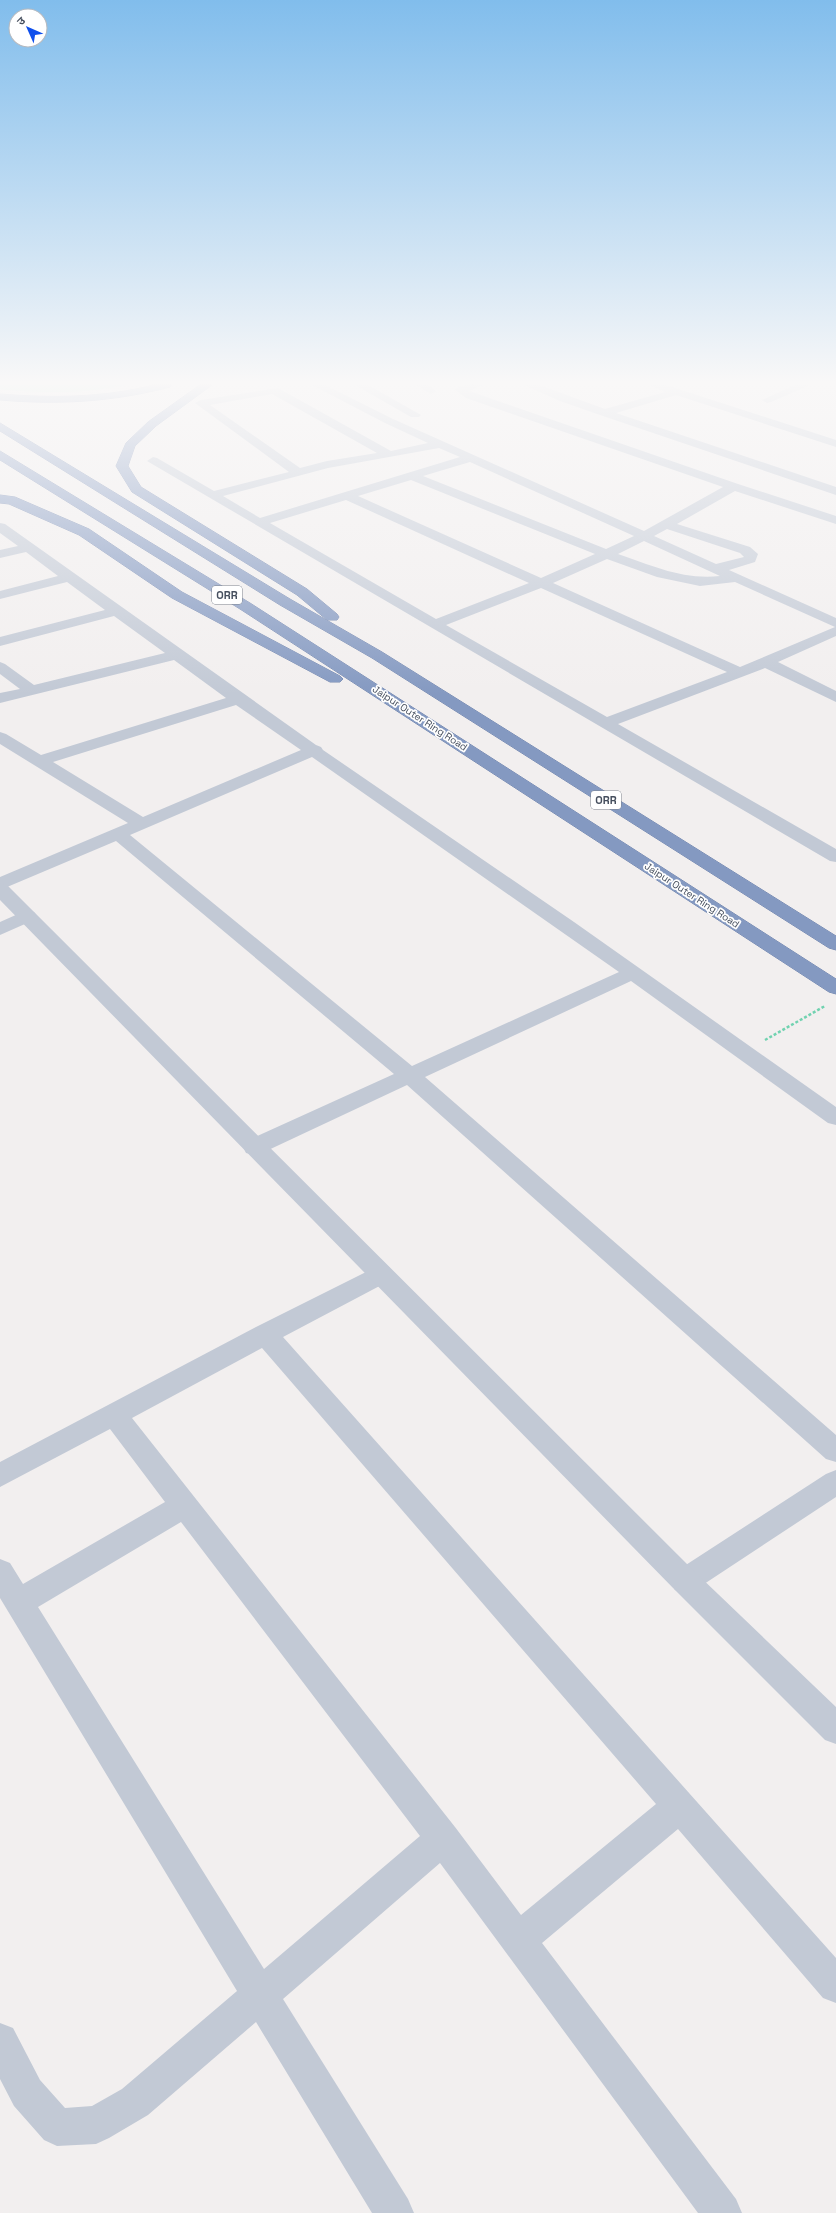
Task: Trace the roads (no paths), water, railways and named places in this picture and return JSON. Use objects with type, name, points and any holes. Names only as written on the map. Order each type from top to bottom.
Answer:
[{"type":"highway","name":"Jaipur Outer Ring Road","points":[[54,488],[245,606],[452,738],[817,976],[833,995]]},
{"type":"highway","points":[[98,488],[285,602],[377,655]]},
{"type":"highway","points":[[136,488],[302,592],[377,655]]},
{"type":"highway","points":[[0,499],[11,500],[84,532],[177,595],[286,654],[452,738]]},
{"type":"highway","name":"ORR","points":[[377,655],[836,944]]},
{"type":"street","points":[[202,488],[344,573],[607,723],[836,857]]},
{"type":"street","points":[[214,495],[238,488]]},
{"type":"street","points":[[260,522],[372,488]]},
{"type":"street","points":[[443,488],[606,554],[682,580],[700,582],[737,578]]},
{"type":"street","points":[[538,488],[836,622]]},
{"type":"street","points":[[435,624],[543,583],[644,536],[695,506],[731,488]]},
{"type":"street","points":[[738,488],[836,520]]},
{"type":"street","points":[[347,496],[740,672]]},
{"type":"street","points":[[665,524],[745,550],[751,554],[750,559],[738,564],[715,568]]},
{"type":"street","points":[[0,527],[177,655],[634,973],[836,1118]]},
{"type":"street","points":[[0,554],[28,548]]},
{"type":"street","points":[[0,595],[69,577]]},
{"type":"street","points":[[0,642],[116,611]]},
{"type":"street","points":[[607,723],[766,662],[836,631]]},
{"type":"street","points":[[0,698],[30,689],[177,655]]},
{"type":"street","points":[[766,662],[836,697]]},
{"type":"street","points":[[0,667],[30,689]]},
{"type":"street","points":[[40,761],[238,698]]},
{"type":"street","points":[[0,737],[142,824]]},
{"type":"street","points":[[0,884],[315,750]]},
{"type":"street","points":[[118,834],[410,1076],[836,1451]]},
{"type":"street","points":[[0,889],[685,1581],[836,1728]]},
{"type":"street","points":[[0,929],[27,916]]},
{"type":"street","points":[[254,1147],[634,973]]},
{"type":"street","points":[[0,1475],[380,1274]]},
{"type":"street","points":[[265,1334],[836,1985]]},
{"type":"street","points":[[114,1414],[443,1839],[722,2213]]},
{"type":"street","points":[[685,1581],[836,1482]]},
{"type":"street","points":[[18,1602],[184,1505]]},
{"type":"street","points":[[0,1572],[394,2213]]},
{"type":"street","points":[[518,1940],[679,1806]]},
{"type":"street","points":[[0,2041],[27,2093],[57,2127],[96,2125],[135,2102],[443,1839]]}]
